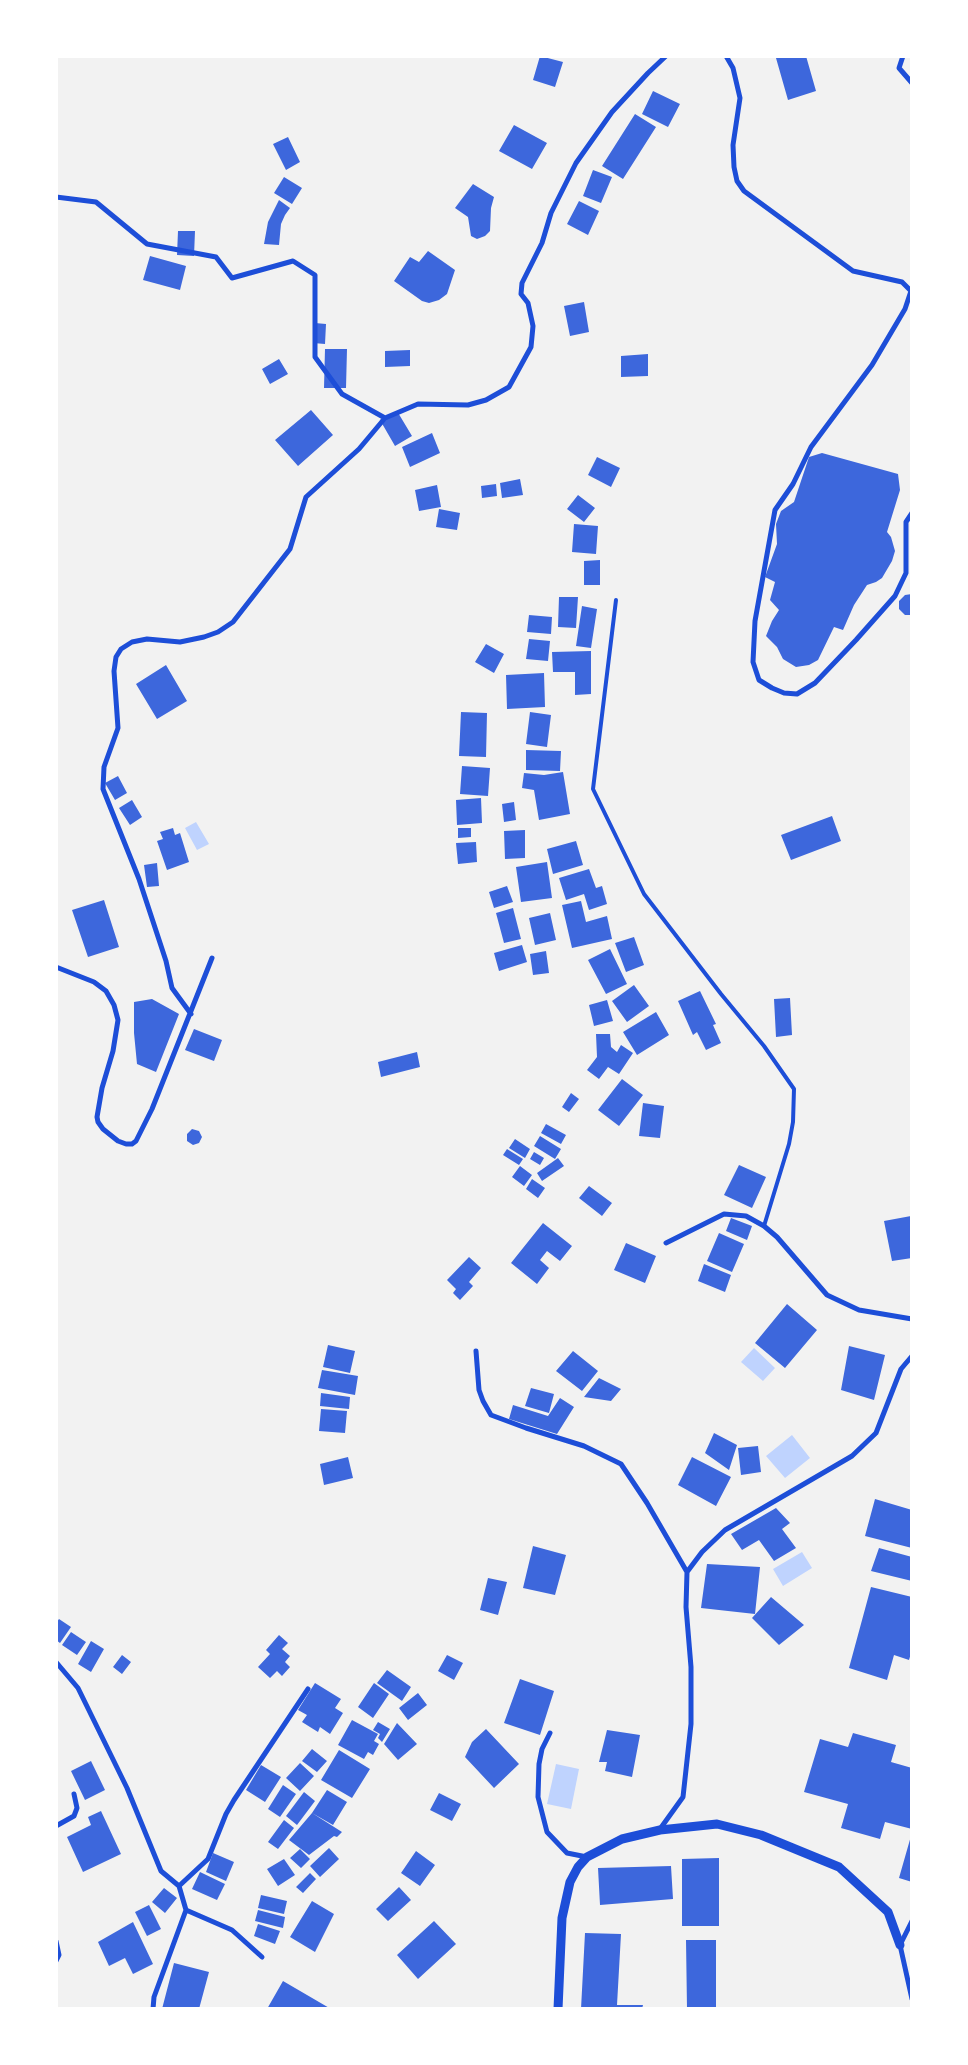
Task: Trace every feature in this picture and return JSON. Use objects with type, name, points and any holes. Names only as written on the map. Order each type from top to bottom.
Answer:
[{"type":"street","points":[[191,1014],[172,988],[166,961],[139,879],[103,789],[104,767],[118,728],[114,671],[116,657],[121,649],[132,642],[147,639],[180,642],[218,632],[234,622],[290,549],[306,497],[359,448],[385,418],[418,404],[468,405],[486,400],[509,387],[531,346],[533,326],[528,302],[521,294],[522,282],[542,243],[551,213],[576,163],[612,112],[666,56]]},
{"type":"street","points":[[726,56],[734,68],[740,98],[739,116],[733,145],[736,180],[744,191],[854,271],[902,282],[912,291],[905,309],[872,365],[811,447],[793,484],[775,510],[754,621],[753,662],[759,680],[772,688],[797,694],[815,683],[856,640],[895,596],[906,572],[906,522],[912,513]]},
{"type":"street","points":[[903,56],[899,68],[912,83]]},
{"type":"street","points":[[56,197],[96,202],[147,244],[216,257],[232,278],[293,261],[315,275],[315,357],[342,394],[385,418]]},
{"type":"street","points":[[56,967],[94,982],[106,991],[114,1005],[118,1020],[113,1051],[102,1088],[97,1117],[103,1129],[126,1144],[136,1142],[152,1109],[212,958]]},
{"type":"street","points":[[666,1243],[724,1214],[746,1216],[764,1226],[777,1237],[827,1295],[858,1310],[912,1319]]},
{"type":"street","points":[[476,1351],[479,1390],[491,1415],[584,1446],[621,1464],[647,1503],[687,1572],[686,1607],[691,1667],[691,1724],[683,1797],[660,1830]]},
{"type":"street","points":[[687,1572],[702,1552],[725,1530],[852,1456],[876,1432],[901,1369],[912,1356]]},
{"type":"street","points":[[56,1662],[78,1688],[127,1788],[161,1870],[179,1886],[186,1910],[154,1997],[153,2009]]},
{"type":"street","points":[[179,1886],[208,1858],[226,1814],[234,1800],[308,1689]]},
{"type":"street","points":[[550,1733],[542,1749],[539,1764],[538,1797],[547,1832],[567,1853],[587,1857]]},
{"type":"street","points":[[56,1826],[74,1816],[77,1808],[74,1794]]},
{"type":"street","points":[[558,2009],[562,1918],[570,1882],[578,1867],[587,1857],[622,1839],[660,1830],[717,1824],[761,1835],[839,1867],[888,1912],[900,1945],[912,1998]]},
{"type":"street","points":[[186,1910],[232,1930],[262,1957]]},
{"type":"street","points":[[900,1945],[912,1921]]},
{"type":"street","points":[[56,1941],[58,1955],[56,1961]]},
{"type":"lane","points":[[616,600],[593,789],[644,894],[721,994],[764,1046],[794,1089],[793,1122],[789,1144],[764,1226]]},
{"type":"water","points":[[196,822],[209,844],[197,850],[185,828]]},
{"type":"water","points":[[754,1348],[775,1368],[763,1381],[741,1362]]},
{"type":"water","points":[[792,1435],[810,1458],[785,1478],[766,1456]]},
{"type":"water","points":[[802,1552],[812,1568],[783,1586],[773,1569]]},
{"type":"water","points":[[556,1764],[579,1769],[571,1809],[547,1804]]},
{"type":"building","points":[[540,56],[563,62],[555,87],[533,80]]},
{"type":"building","points":[[781,56],[806,56],[816,91],[788,100],[776,58]]},
{"type":"building","points":[[653,91],[680,104],[668,127],[642,114]]},
{"type":"building","points":[[635,114],[656,127],[623,179],[602,166]]},
{"type":"building","points":[[514,125],[547,143],[532,169],[499,151]]},
{"type":"building","points":[[288,137],[300,162],[286,170],[273,144]]},
{"type":"building","points":[[593,170],[612,177],[601,203],[583,196]]},
{"type":"building","points":[[284,177],[302,188],[292,204],[274,193]]},
{"type":"building","points":[[473,184],[494,197],[491,208],[490,231],[485,236],[477,239],[471,236],[468,217],[455,208]]},
{"type":"building","points":[[279,200],[290,208],[281,224],[279,245],[264,244],[268,222]]},
{"type":"building","points":[[579,201],[599,211],[588,235],[567,224]]},
{"type":"building","points":[[178,231],[195,231],[194,256],[177,255]]},
{"type":"building","points":[[428,251],[455,270],[447,294],[439,300],[429,303],[422,301],[394,281],[410,257],[419,262]]},
{"type":"building","points":[[150,256],[186,266],[180,290],[143,280]]},
{"type":"building","points":[[584,302],[589,332],[570,336],[564,306]]},
{"type":"building","points":[[315,323],[326,324],[325,344],[313,343]]},
{"type":"building","points":[[325,349],[347,349],[346,388],[324,388]]},
{"type":"building","points":[[410,350],[410,366],[385,367],[385,351]]},
{"type":"building","points":[[648,354],[648,376],[621,377],[621,356]]},
{"type":"building","points":[[279,359],[288,374],[270,384],[262,369]]},
{"type":"building","points":[[311,410],[333,435],[298,466],[275,440]]},
{"type":"building","points":[[397,411],[412,436],[395,446],[380,420]]},
{"type":"building","points":[[432,433],[440,453],[410,467],[402,447]]},
{"type":"building","points":[[822,453],[898,474],[900,490],[887,532],[891,537],[895,551],[892,561],[882,578],[867,585],[854,605],[843,630],[834,627],[818,660],[809,665],[796,667],[783,659],[777,647],[766,636],[779,610],[770,600],[775,582],[765,577],[777,544],[776,524],[781,511],[794,502],[809,457]]},
{"type":"building","points":[[597,457],[620,468],[611,487],[588,475]]},
{"type":"building","points":[[520,479],[523,495],[502,498],[500,483]]},
{"type":"building","points":[[496,484],[497,496],[482,498],[481,486]]},
{"type":"building","points":[[437,485],[441,507],[419,511],[415,490]]},
{"type":"building","points":[[578,495],[595,508],[584,522],[567,509]]},
{"type":"building","points":[[439,509],[460,513],[457,530],[436,527]]},
{"type":"building","points":[[574,524],[598,526],[596,554],[572,552]]},
{"type":"building","points":[[600,560],[600,585],[584,585],[584,561]]},
{"type":"building","points":[[912,594],[912,615],[905,615],[899,609],[899,601],[905,595]]},
{"type":"building","points":[[559,597],[578,597],[576,628],[558,627]]},
{"type":"building","points":[[582,606],[597,609],[591,648],[576,646]]},
{"type":"building","points":[[529,615],[552,617],[551,634],[527,632]]},
{"type":"building","points":[[529,639],[550,641],[548,661],[526,659]]},
{"type":"building","points":[[486,644],[504,654],[494,673],[475,662]]},
{"type":"building","points":[[591,651],[591,694],[575,695],[575,672],[553,672],[552,652]]},
{"type":"building","points":[[166,665],[187,701],[157,719],[136,684]]},
{"type":"building","points":[[544,673],[545,707],[507,709],[506,675]]},
{"type":"building","points":[[461,712],[487,713],[486,757],[459,756]]},
{"type":"building","points":[[530,712],[551,715],[547,747],[526,744]]},
{"type":"building","points":[[526,750],[561,751],[560,771],[526,770]]},
{"type":"building","points":[[462,766],[490,768],[488,796],[460,794]]},
{"type":"building","points":[[563,772],[570,814],[539,820],[534,790],[522,788],[524,773],[544,775]]},
{"type":"building","points":[[118,776],[127,793],[115,800],[105,783]]},
{"type":"building","points":[[481,798],[482,823],[457,825],[456,800]]},
{"type":"building","points":[[132,800],[142,817],[130,825],[119,808]]},
{"type":"building","points":[[514,802],[516,820],[504,822],[502,804]]},
{"type":"building","points":[[832,816],[841,841],[791,860],[781,835]]},
{"type":"building","points":[[173,828],[175,835],[180,833],[189,862],[167,870],[157,841],[163,839],[160,832]]},
{"type":"building","points":[[458,828],[471,828],[471,837],[458,838]]},
{"type":"building","points":[[525,830],[525,858],[505,859],[504,831]]},
{"type":"building","points":[[576,841],[583,865],[553,874],[547,849]]},
{"type":"building","points":[[476,842],[477,862],[458,864],[456,843]]},
{"type":"building","points":[[547,862],[552,898],[521,902],[516,867]]},
{"type":"building","points":[[157,863],[159,886],[147,887],[144,865]]},
{"type":"building","points":[[589,869],[596,888],[602,886],[607,904],[589,910],[584,894],[566,900],[559,878]]},
{"type":"building","points":[[507,886],[513,902],[494,908],[489,892]]},
{"type":"building","points":[[104,900],[119,947],[88,957],[72,910]]},
{"type":"building","points":[[581,901],[586,922],[607,916],[612,939],[572,948],[562,905]]},
{"type":"building","points":[[513,908],[521,939],[504,943],[496,913]]},
{"type":"building","points":[[550,913],[556,940],[535,945],[529,918]]},
{"type":"building","points":[[634,937],[644,965],[626,972],[615,943]]},
{"type":"building","points":[[522,945],[527,962],[499,971],[494,953]]},
{"type":"building","points":[[610,949],[627,984],[606,994],[588,960]]},
{"type":"building","points":[[546,951],[549,973],[533,975],[530,954]]},
{"type":"building","points":[[634,985],[649,1006],[627,1022],[612,1001]]},
{"type":"building","points":[[700,991],[716,1024],[713,1025],[721,1043],[706,1050],[697,1032],[693,1035],[678,1001]]},
{"type":"building","points":[[790,998],[792,1035],[776,1037],[774,999]]},
{"type":"building","points":[[152,999],[179,1014],[156,1072],[137,1064],[134,1033],[134,1002]]},
{"type":"building","points":[[607,1000],[613,1021],[594,1026],[589,1005]]},
{"type":"building","points":[[656,1012],[669,1035],[637,1055],[623,1032]]},
{"type":"building","points":[[194,1029],[222,1040],[214,1061],[185,1050]]},
{"type":"building","points":[[596,1034],[610,1034],[611,1047],[617,1052],[621,1045],[633,1053],[619,1074],[608,1067],[599,1079],[587,1070],[597,1057]]},
{"type":"building","points":[[417,1052],[420,1067],[381,1077],[378,1062]]},
{"type":"building","points":[[622,1079],[643,1095],[619,1126],[598,1110]]},
{"type":"building","points":[[571,1093],[579,1099],[569,1112],[562,1107]]},
{"type":"building","points":[[643,1103],[664,1106],[660,1138],[639,1136]]},
{"type":"building","points":[[546,1124],[566,1135],[561,1144],[541,1133]]},
{"type":"building","points":[[192,1129],[199,1131],[202,1137],[199,1143],[193,1145],[187,1141],[187,1134]]},
{"type":"building","points":[[540,1136],[561,1149],[555,1159],[534,1146]]},
{"type":"building","points":[[515,1139],[530,1149],[525,1158],[509,1148]]},
{"type":"building","points":[[507,1149],[523,1159],[519,1165],[503,1155]]},
{"type":"building","points":[[534,1152],[544,1158],[540,1165],[530,1159]]},
{"type":"building","points":[[558,1158],[564,1166],[542,1181],[537,1173]]},
{"type":"building","points":[[739,1165],[766,1177],[752,1208],[724,1195]]},
{"type":"building","points":[[520,1166],[532,1175],[524,1186],[512,1177]]},
{"type":"building","points":[[532,1179],[545,1188],[538,1198],[526,1189]]},
{"type":"building","points":[[589,1186],[612,1203],[602,1216],[579,1198]]},
{"type":"building","points":[[911,1216],[912,1258],[892,1261],[884,1221]]},
{"type":"building","points":[[731,1218],[752,1226],[747,1240],[726,1231]]},
{"type":"building","points":[[543,1223],[572,1246],[560,1261],[547,1251],[540,1260],[549,1268],[537,1284],[511,1263]]},
{"type":"building","points":[[719,1233],[744,1244],[732,1272],[707,1261]]},
{"type":"building","points":[[626,1243],[656,1256],[645,1283],[614,1270]]},
{"type":"building","points":[[469,1257],[481,1268],[469,1282],[473,1286],[460,1300],[453,1293],[456,1289],[447,1280]]},
{"type":"building","points":[[704,1264],[731,1275],[725,1292],[698,1281]]},
{"type":"building","points":[[787,1304],[817,1330],[785,1368],[755,1343]]},
{"type":"building","points":[[328,1345],[355,1351],[350,1373],[323,1367]]},
{"type":"building","points":[[849,1346],[885,1355],[874,1400],[841,1390]]},
{"type":"building","points":[[573,1351],[598,1371],[582,1391],[556,1371]]},
{"type":"building","points":[[322,1370],[358,1376],[355,1395],[318,1388]]},
{"type":"building","points":[[599,1378],[621,1389],[611,1401],[584,1397]]},
{"type":"building","points":[[531,1388],[554,1394],[549,1413],[525,1406]]},
{"type":"building","points":[[321,1393],[350,1397],[349,1409],[320,1406]]},
{"type":"building","points":[[560,1398],[574,1407],[557,1434],[509,1419],[513,1405],[548,1416]]},
{"type":"building","points":[[321,1409],[347,1411],[345,1433],[319,1431]]},
{"type":"building","points":[[714,1433],[737,1445],[729,1470],[705,1453]]},
{"type":"building","points":[[758,1446],[761,1472],[741,1475],[738,1448]]},
{"type":"building","points":[[348,1457],[353,1478],[324,1485],[320,1464]]},
{"type":"building","points":[[692,1457],[731,1477],[716,1506],[678,1485]]},
{"type":"building","points":[[875,1499],[912,1510],[912,1548],[865,1536]]},
{"type":"building","points":[[776,1508],[790,1523],[782,1529],[796,1548],[774,1561],[759,1540],[742,1550],[731,1534]]},
{"type":"building","points":[[533,1546],[566,1555],[555,1595],[523,1588]]},
{"type":"building","points":[[879,1548],[912,1557],[912,1581],[871,1571]]},
{"type":"building","points":[[707,1564],[760,1567],[755,1614],[701,1608]]},
{"type":"building","points":[[488,1578],[507,1582],[498,1615],[480,1610]]},
{"type":"building","points":[[871,1587],[912,1597],[912,1650],[909,1660],[894,1655],[887,1680],[849,1668]]},
{"type":"building","points":[[771,1597],[804,1625],[779,1645],[752,1618]]},
{"type":"building","points":[[59,1619],[71,1627],[60,1643],[56,1640],[56,1623]]},
{"type":"building","points":[[71,1632],[86,1642],[77,1655],[62,1645]]},
{"type":"building","points":[[279,1635],[288,1643],[282,1649],[290,1656],[285,1662],[290,1667],[282,1676],[277,1671],[270,1678],[258,1667],[270,1654],[266,1650]]},
{"type":"building","points":[[91,1641],[104,1649],[91,1672],[78,1664]]},
{"type":"building","points":[[122,1655],[131,1662],[122,1674],[113,1667]]},
{"type":"building","points":[[447,1655],[463,1663],[454,1680],[438,1671]]},
{"type":"building","points":[[387,1670],[411,1687],[402,1701],[377,1683]]},
{"type":"building","points":[[520,1679],[554,1691],[540,1735],[504,1723]]},
{"type":"building","points":[[315,1683],[341,1699],[335,1708],[343,1713],[330,1734],[320,1727],[318,1732],[302,1722],[307,1715],[298,1710]]},
{"type":"building","points":[[374,1683],[389,1694],[373,1718],[358,1707]]},
{"type":"building","points":[[418,1693],[427,1705],[408,1720],[399,1708]]},
{"type":"building","points":[[352,1720],[378,1734],[374,1741],[379,1744],[373,1755],[368,1752],[364,1759],[338,1745]]},
{"type":"building","points":[[378,1722],[390,1729],[382,1742],[378,1738],[380,1734],[373,1730]]},
{"type":"building","points":[[397,1723],[417,1744],[398,1760],[384,1744]]},
{"type":"building","points":[[486,1729],[519,1764],[494,1788],[465,1757],[472,1742]]},
{"type":"building","points":[[607,1730],[640,1735],[632,1777],[605,1771],[607,1762],[599,1762]]},
{"type":"building","points":[[853,1733],[896,1745],[891,1762],[912,1768],[912,1829],[885,1822],[880,1839],[841,1828],[848,1804],[804,1792],[820,1739],[848,1747]]},
{"type":"building","points":[[312,1749],[327,1761],[317,1772],[302,1761]]},
{"type":"building","points":[[339,1750],[370,1769],[352,1798],[321,1780]]},
{"type":"building","points":[[91,1761],[105,1790],[85,1800],[71,1771]]},
{"type":"building","points":[[300,1763],[314,1776],[300,1791],[286,1778]]},
{"type":"building","points":[[261,1765],[281,1777],[265,1802],[246,1790]]},
{"type":"building","points":[[283,1785],[296,1794],[280,1817],[268,1809]]},
{"type":"building","points":[[327,1790],[347,1802],[333,1825],[312,1813]]},
{"type":"building","points":[[304,1792],[315,1801],[297,1825],[286,1816]]},
{"type":"building","points":[[439,1793],[461,1804],[452,1821],[430,1810]]},
{"type":"building","points":[[101,1811],[121,1854],[83,1872],[67,1837],[91,1825],[88,1817]]},
{"type":"building","points":[[312,1813],[342,1832],[309,1855],[289,1840]]},
{"type":"building","points":[[284,1820],[294,1828],[278,1849],[268,1842]]},
{"type":"building","points":[[912,1836],[912,1882],[899,1878]]},
{"type":"building","points":[[329,1848],[339,1859],[320,1877],[310,1866]]},
{"type":"building","points":[[300,1849],[310,1859],[301,1868],[290,1858]]},
{"type":"building","points":[[416,1851],[435,1865],[420,1886],[401,1873]]},
{"type":"building","points":[[213,1853],[234,1862],[226,1881],[206,1872]]},
{"type":"building","points":[[719,1858],[719,1926],[682,1926],[682,1859]]},
{"type":"building","points":[[284,1859],[295,1875],[278,1886],[267,1869]]},
{"type":"building","points":[[671,1866],[673,1899],[600,1905],[598,1868]]},
{"type":"building","points":[[200,1872],[225,1884],[217,1900],[192,1889]]},
{"type":"building","points":[[310,1873],[316,1879],[303,1893],[296,1887]]},
{"type":"building","points":[[399,1887],[411,1900],[388,1921],[376,1909]]},
{"type":"building","points":[[164,1888],[177,1898],[165,1913],[152,1902]]},
{"type":"building","points":[[261,1895],[287,1901],[284,1914],[258,1908]]},
{"type":"building","points":[[312,1901],[334,1914],[315,1952],[290,1937]]},
{"type":"building","points":[[149,1905],[161,1929],[147,1936],[135,1912]]},
{"type":"building","points":[[258,1910],[285,1917],[283,1928],[255,1921]]},
{"type":"building","points":[[434,1921],[456,1944],[418,1979],[397,1955]]},
{"type":"building","points":[[133,1922],[153,1964],[133,1974],[125,1958],[109,1966],[98,1942]]},
{"type":"building","points":[[258,1924],[280,1931],[275,1944],[254,1936]]},
{"type":"building","points":[[585,1933],[621,1934],[617,2005],[643,2005],[642,2009],[581,2009]]},
{"type":"building","points":[[686,1940],[716,1940],[716,2009],[687,2009]]},
{"type":"building","points":[[174,1963],[209,1972],[199,2009],[162,2009]]},
{"type":"building","points":[[283,1981],[331,2009],[267,2009]]}]
